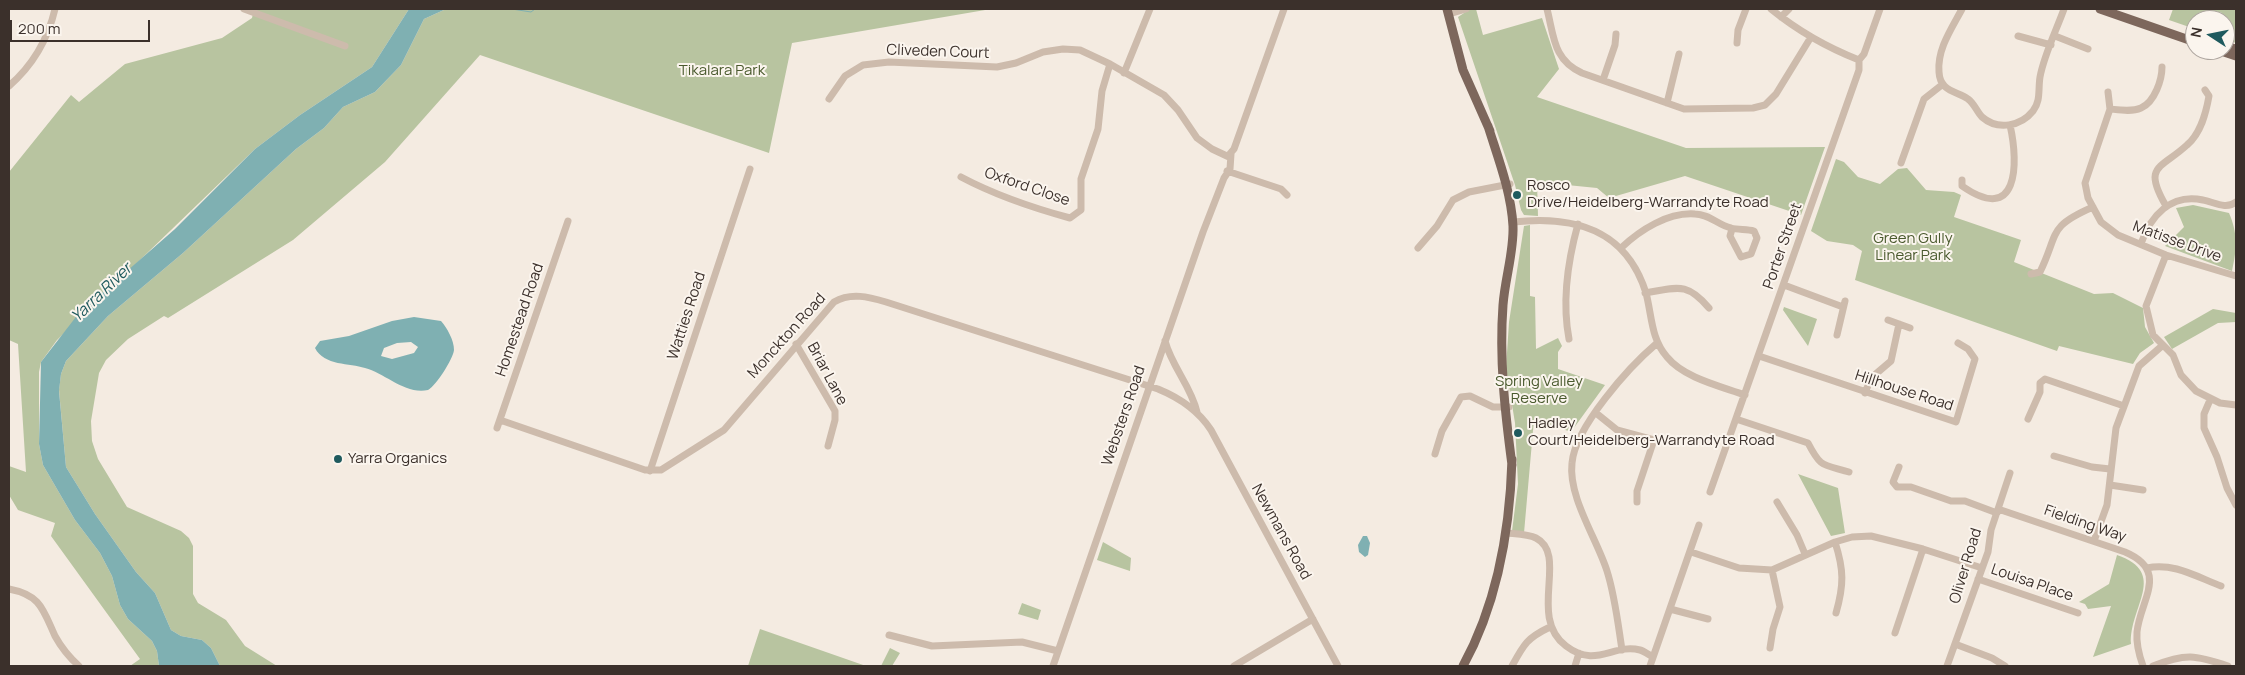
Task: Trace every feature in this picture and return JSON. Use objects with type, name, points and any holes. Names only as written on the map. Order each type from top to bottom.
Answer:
[{"type":"main road","points":[[2100,9],[2185,39]]},
{"type":"main road","points":[[2114,9],[2185,33]]},
{"type":"main road","points":[[1452,11],[1475,95],[1508,184],[1515,222],[1516,252],[1502,320],[1502,372],[1512,427],[1512,465],[1506,533],[1484,620],[1463,666]]},
{"type":"street","points":[[9,86],[36,56],[51,25],[55,9]]},
{"type":"street","points":[[244,9],[345,46]]},
{"type":"street","points":[[1124,73],[1150,9]]},
{"type":"street","name":"Websters Road","points":[[1053,666],[1164,341],[1227,173],[1229,156],[1284,9]]},
{"type":"street","points":[[1452,11],[1466,9]]},
{"type":"street","points":[[1547,9],[1562,59],[1574,69],[1684,109],[1753,108],[1765,105],[1776,94],[1811,37]]},
{"type":"street","points":[[1737,43],[1738,30],[1746,9]]},
{"type":"street","points":[[1770,9],[1831,49],[1859,60]]},
{"type":"street","points":[[1782,17],[1789,9]]},
{"type":"street","name":"Porter Street","points":[[1710,492],[1859,70],[1859,60],[1864,54],[1880,9]]},
{"type":"street","points":[[1962,9],[1940,52],[1939,74],[1943,84],[1955,94],[1968,99],[1983,118],[1998,124],[2010,125],[2025,119],[2034,109],[2038,98],[2040,76],[2064,9]]},
{"type":"street","points":[[1603,80],[1615,45],[1616,34]]},
{"type":"street","points":[[2018,36],[2051,45]]},
{"type":"street","points":[[2054,36],[2088,48]]},
{"type":"street","name":"Cliveden Court","points":[[829,99],[845,76],[863,65],[889,62],[997,68],[1016,63],[1043,52],[1063,49],[1080,50],[1110,64],[1169,99],[1197,138],[1212,150],[1229,156]]},
{"type":"street","points":[[1667,103],[1679,54]]},
{"type":"street","name":"Oxford Close","points":[[961,177],[992,192],[1035,208],[1070,218],[1077,215],[1081,210],[1081,179],[1098,129],[1098,110],[1110,64]]},
{"type":"street","points":[[2110,109],[2130,110],[2143,108],[2155,93],[2162,76],[2162,67]]},
{"type":"street","points":[[1901,163],[1924,100],[1943,84]]},
{"type":"street","points":[[2166,206],[2157,191],[2154,181],[2156,172],[2166,160],[2188,145],[2199,130],[2209,96],[2205,90]]},
{"type":"street","name":"Matisse Drive","points":[[2108,92],[2110,109],[2085,183],[2088,198],[2101,222],[2118,235],[2166,255],[2236,276]]},
{"type":"street","points":[[1962,180],[1962,186],[1968,190],[1992,200],[2002,198],[2007,193],[2014,166],[2015,147],[2010,125]]},
{"type":"street","name":"Watties Road","points":[[650,471],[750,169]]},
{"type":"street","points":[[1227,173],[1281,189],[1287,195]]},
{"type":"street","points":[[1418,248],[1437,226],[1453,200],[1469,192],[1508,184]]},
{"type":"street","points":[[2141,244],[2146,229],[2166,206],[2176,200],[2193,198],[2228,206],[2236,202]]},
{"type":"street","points":[[2031,274],[2040,272],[2058,226],[2073,215],[2092,207]]},
{"type":"street","points":[[1622,248],[1637,232],[1653,224],[1695,214],[1712,218],[1732,229],[1754,231],[1757,238],[1751,254],[1741,257],[1730,236],[1732,229]]},
{"type":"street","points":[[1515,222],[1549,220],[1578,224],[1606,236],[1622,248],[1630,259],[1646,293],[1656,344],[1668,359],[1682,370],[1745,395]]},
{"type":"street","name":"Homestead Road","points":[[497,428],[568,222]]},
{"type":"street","points":[[1569,340],[1567,326],[1569,255],[1578,224]]},
{"type":"street","points":[[2166,255],[2146,306],[2153,334],[2173,355],[2181,376],[2196,391],[2210,400],[2236,405]]},
{"type":"street","points":[[1784,285],[1844,304],[1837,335]]},
{"type":"street","points":[[1646,293],[1685,289],[1696,294],[1709,308]]},
{"type":"street","name":"Monckton Road","points":[[650,471],[661,470],[715,437],[834,302],[846,297],[866,296],[1149,386]]},
{"type":"street","points":[[1888,320],[1910,328]]},
{"type":"street","points":[[1865,393],[1871,378],[1891,361],[1898,324]]},
{"type":"street","name":"Newmans Road","points":[[1164,341],[1192,397],[1197,412]]},
{"type":"street","name":"Hillhouse Road","points":[[1759,356],[1956,422],[1975,359],[1968,349],[1958,343]]},
{"type":"street","name":"Briar Lane","points":[[796,344],[834,411],[835,420],[828,446]]},
{"type":"street","points":[[1622,650],[1607,572],[1572,481],[1571,464],[1574,449],[1582,431],[1639,359],[1656,344]]},
{"type":"street","points":[[2094,541],[2108,505],[2110,469],[2116,428],[2138,366],[2163,345]]},
{"type":"street","points":[[1159,356],[1169,354]]},
{"type":"street","points":[[2028,419],[2040,392],[2040,383],[2045,377],[2124,406]]},
{"type":"street","name":"Newmans Road","points":[[1149,386],[1175,397],[1197,412],[1211,430],[1338,666]]},
{"type":"street","points":[[1435,454],[1442,431],[1461,397],[1470,396],[1489,406],[1507,407]]},
{"type":"street","points":[[2210,400],[2204,414],[2204,428],[2227,488],[2236,505]]},
{"type":"street","points":[[1596,413],[1617,430],[1654,440],[1637,491],[1637,502]]},
{"type":"street","points":[[1736,419],[1808,443],[1815,459],[1820,463],[1849,472]]},
{"type":"street","points":[[500,420],[650,471]]},
{"type":"street","points":[[2054,456],[2110,469]]},
{"type":"street","name":"Fielding Way","points":[[1899,467],[1893,482],[1897,486],[1911,487],[1951,501],[1965,501],[2094,541],[2132,555],[2147,568]]},
{"type":"street","name":"Oliver Road","points":[[1947,666],[1982,568],[2010,473]]},
{"type":"street","points":[[2110,485],[2143,490]]},
{"type":"street","points":[[1777,502],[1797,535],[1805,554]]},
{"type":"street","points":[[1650,666],[1699,525]]},
{"type":"street","points":[[1506,533],[1535,537],[1545,545],[1550,561],[1547,607],[1550,627],[1566,646],[1579,653],[1593,657],[1622,650],[1639,650],[1653,657]]},
{"type":"street","points":[[1691,552],[1739,568],[1772,570],[1835,542],[1852,537],[1871,536],[1923,549],[1982,568]]},
{"type":"street","points":[[1835,542],[1841,559],[1844,583],[1836,613]]},
{"type":"street","points":[[1896,633],[1923,549]]},
{"type":"street","points":[[2144,666],[2137,648],[2137,632],[2149,593],[2150,578],[2147,568],[2160,565],[2171,566],[2222,586]]},
{"type":"street","points":[[1770,648],[1773,629],[1780,607],[1772,570]]},
{"type":"street","name":"Louisa Place","points":[[1978,579],[2078,613]]},
{"type":"street","points":[[9,589],[29,596],[42,606],[61,645],[79,666]]},
{"type":"street","points":[[1670,609],[1708,620]]},
{"type":"street","points":[[1234,666],[1313,619]]},
{"type":"street","points":[[1512,666],[1524,644],[1532,636],[1550,627]]},
{"type":"street","points":[[889,635],[932,646],[1022,642],[1058,651]]},
{"type":"street","points":[[1955,644],[1992,658],[2005,666]]},
{"type":"street","points":[[1575,666],[1579,653]]},
{"type":"street","points":[[2159,665],[2183,656],[2200,656],[2228,666]]},
{"type":"green space","points":[[254,9],[409,9],[372,67],[300,115],[255,149],[57,340],[41,362],[39,372],[39,444],[43,465],[75,520],[100,553],[112,576],[120,605],[128,619],[152,641],[157,651],[159,666],[130,666],[140,659],[51,536],[55,523],[18,510],[9,495],[9,466],[26,472],[18,344],[9,340],[9,172],[71,95],[79,102],[125,64],[222,38],[252,18]]},
{"type":"green space","name":"Tikalara Park","points":[[446,9],[991,9],[792,43],[769,153],[480,55],[385,162],[293,240],[168,318],[164,316],[128,339],[106,360],[99,373],[91,421],[92,441],[98,459],[127,507],[181,531],[189,538],[193,546],[193,594],[198,603],[226,620],[245,646],[277,666],[220,666],[211,648],[202,640],[181,636],[171,630],[155,593],[136,572],[95,514],[66,467],[59,390],[61,374],[66,361],[108,316],[183,253],[296,149],[324,128],[343,107],[375,92],[401,65],[424,19]]},
{"type":"green space","points":[[1470,9],[1476,9],[1483,35],[1542,18],[1559,69],[1537,97],[1686,148],[1825,147],[1801,215],[1685,176],[1609,198],[1597,188],[1537,182],[1538,216],[1524,215],[1458,17]]},
{"type":"green space","points":[[2173,9],[2236,9],[2236,43],[2235,10],[2185,10],[2185,26],[2169,20]]},
{"type":"green space","name":"Green Gully Linear Park","points":[[1836,159],[1844,162],[1858,177],[1880,184],[1898,169],[1907,168],[1926,190],[1954,192],[1961,195],[1954,217],[2021,240],[2014,262],[2094,294],[2113,293],[2143,308],[2145,327],[2154,343],[2140,353],[2133,364],[2059,346],[2057,351],[1855,280],[1862,251],[1853,245],[1827,241],[1811,231]]},
{"type":"green space","points":[[2193,205],[2229,213],[2236,242],[2232,271],[2165,246],[2184,227],[2176,208]]},
{"type":"green space","name":"Spring Valley Reserve","points":[[1530,225],[1530,296],[1535,297],[1536,349],[1558,338],[1562,346],[1558,352],[1558,369],[1605,385],[1571,432],[1534,419],[1524,533],[1512,531],[1518,484],[1515,423],[1506,368],[1509,322],[1524,226]]},
{"type":"green space","points":[[1784,307],[1817,319],[1808,346],[1783,310]]},
{"type":"green space","points":[[2213,309],[2236,313],[2236,322],[2218,323],[2172,349],[2164,337]]},
{"type":"green space","points":[[1798,474],[1838,488],[1845,533],[1831,536]]},
{"type":"green space","points":[[1103,542],[1131,558],[1130,571],[1097,560]]},
{"type":"green space","points":[[2117,555],[2132,562],[2141,571],[2144,581],[2143,592],[2132,630],[2131,644],[2093,657],[2111,606],[2088,609],[2085,604],[2079,602],[2109,584]]},
{"type":"green space","points":[[1022,603],[1041,610],[1038,620],[1018,614]]},
{"type":"green space","points":[[760,629],[866,666],[748,666]]},
{"type":"green space","points":[[890,648],[900,653],[892,666],[881,666]]},
{"type":"water","name":"Yarra River","points":[[409,9],[446,9],[424,19],[401,65],[375,92],[343,107],[324,128],[296,149],[183,253],[108,316],[66,361],[61,374],[59,391],[66,467],[95,514],[136,572],[155,593],[171,630],[181,636],[202,640],[211,648],[220,666],[159,666],[157,651],[152,641],[128,619],[120,605],[112,576],[100,553],[75,520],[43,465],[39,444],[41,362],[79,313],[175,229],[255,149],[300,115],[372,67]]},
{"type":"water","points":[[414,317],[441,321],[450,334],[454,346],[453,354],[439,378],[428,390],[420,391],[403,387],[373,371],[359,366],[331,361],[319,354],[315,348],[320,341],[349,336],[392,321]],"holes":[[[411,342],[418,347],[414,353],[392,359],[381,356],[384,348],[397,343]]]},
{"type":"water","points":[[1363,536],[1367,536],[1370,543],[1368,555],[1365,557],[1359,552],[1358,545]]},
{"type":"waterway","points":[[512,9],[531,12],[535,9]]},
{"type":"place","name":"Rosco Drive/Heidelberg-Warrandyte Road","points":[[1517,195]]},
{"type":"place","name":"Hadley Court/Heidelberg-Warrandyte Road","points":[[1518,433]]},
{"type":"place","name":"Yarra Organics","points":[[338,459]]}]
